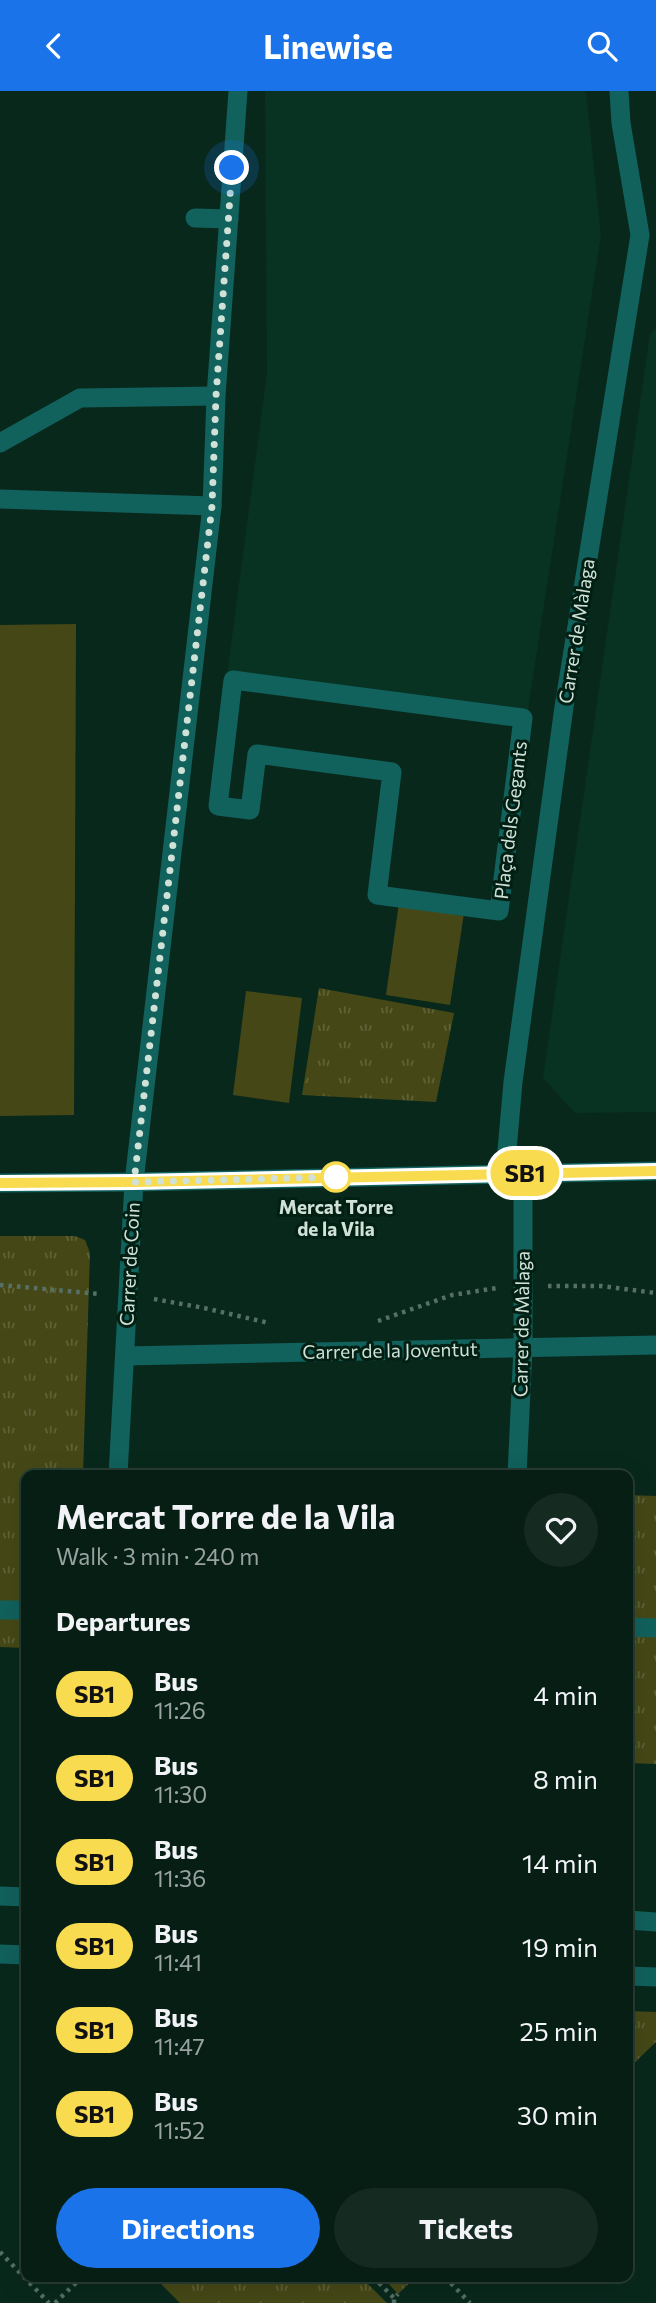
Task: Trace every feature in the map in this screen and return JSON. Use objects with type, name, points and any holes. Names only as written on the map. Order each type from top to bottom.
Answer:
[{"type":"street","name":"Carrer de Coin","points":[[118,1470],[134,1182],[212,506],[216,396],[237,91]]},
{"type":"street","name":"Carrer de Màlaga","points":[[516,1470],[523,1347],[523,1286],[514,1173],[513,1082],[564,707],[648,235],[621,123],[619,91]]},
{"type":"street","points":[[195,218],[229,219]]},
{"type":"street","points":[[0,443],[80,398],[216,396]]},
{"type":"street","points":[[0,499],[212,506]]},
{"type":"street","name":"Plaça dels Gegants","points":[[233,680],[523,718],[499,911],[377,895],[392,772],[257,754],[250,810],[218,806],[233,680]]},
{"type":"street","points":[[0,1183],[656,1171]]},
{"type":"street","name":"Carrer de la Joventut","points":[[125,1356],[656,1345]]},
{"type":"street","points":[[0,1610],[21,1610]]},
{"type":"street","points":[[633,1627],[656,1629]]},
{"type":"street","points":[[0,1896],[21,1897]]},
{"type":"street","points":[[633,1920],[656,1921]]},
{"type":"street","points":[[0,1954],[21,1955]]},
{"type":"street","points":[[633,1976],[656,1977]]},
{"type":"path","points":[[0,1285],[127,1296],[204,1308],[271,1324]]},
{"type":"path","points":[[370,1323],[452,1295],[523,1286],[601,1286],[656,1293]]},
{"type":"path","points":[[0,2252],[21,2274]]},
{"type":"path","points":[[29,2282],[49,2303]]},
{"type":"path","points":[[55,2303],[77,2282]]},
{"type":"path","points":[[378,2282],[395,2298]]},
{"type":"path","points":[[451,2282],[470,2303]]},
{"type":"shaded area","points":[[265,91],[586,91],[601,235],[527,716],[227,675],[267,373]]},
{"type":"shaded area","points":[[656,328],[656,1112],[575,1113],[543,1078],[650,334]]},
{"type":"green space","points":[[76,624],[74,1115],[0,1116],[0,625]]},
{"type":"green space","points":[[399,903],[464,913],[450,1005],[386,995]]},
{"type":"green space","points":[[319,988],[454,1013],[436,1102],[302,1095]]},
{"type":"green space","points":[[246,991],[302,998],[289,1103],[233,1095]]},
{"type":"green space","points":[[0,1236],[75,1236],[85,1240],[90,1253],[83,1470],[21,1470],[21,1648],[0,1647]]},
{"type":"green space","points":[[633,1495],[656,1496],[656,1764],[633,1763]]},
{"type":"green space","points":[[633,2011],[656,2012],[656,2042],[633,2064]]},
{"type":"green space","points":[[159,2282],[366,2282],[387,2303],[180,2303]]},
{"type":"green space","points":[[387,2282],[411,2282],[398,2294]]},
{"type":"bus line","name":"SB1","points":[[0,1183],[656,1171]]},
{"type":"place","name":"Mercat Torre de la Vila","points":[[336,1177]]},
{"type":"route","points":[[232,168],[216,396],[212,506],[134,1182],[340,1177],[336,1177]]}]
